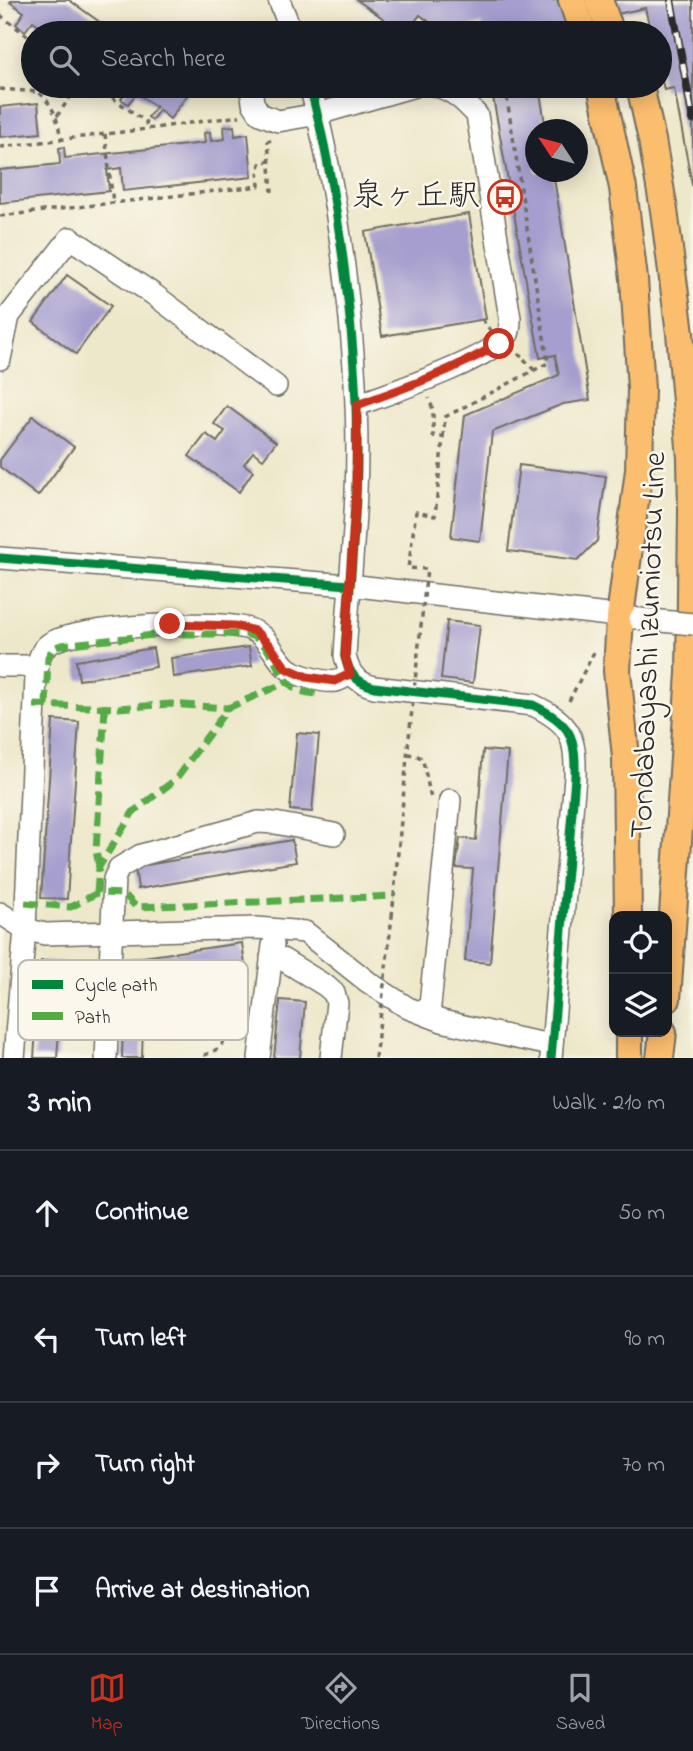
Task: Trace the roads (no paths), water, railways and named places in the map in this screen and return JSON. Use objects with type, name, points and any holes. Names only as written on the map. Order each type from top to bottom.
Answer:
[{"type":"main road","points":[[572,0],[579,21]]},
{"type":"main road","points":[[599,0],[607,21]]},
{"type":"main road","points":[[619,0],[625,21]]},
{"type":"main road","points":[[604,98],[623,188],[634,279],[641,389],[630,618],[617,671],[626,757],[628,911]]},
{"type":"main road","points":[[636,98],[652,140]]},
{"type":"main road","name":"Tondabayashi Izumiotsu Line","points":[[643,98],[664,210],[680,333],[691,458],[690,673],[669,974]]},
{"type":"main road","points":[[629,1037],[629,1058]]},
{"type":"main road","points":[[660,1058],[662,1037]]},
{"type":"street","points":[[279,0],[287,21]]},
{"type":"street","points":[[252,98],[260,114],[278,121],[318,114],[373,98]]},
{"type":"street","points":[[0,913],[25,929],[45,934],[257,928],[305,932],[368,982],[408,1008],[442,1021],[516,1038],[551,1051],[575,777],[575,753],[570,733],[560,720],[534,705],[364,685],[350,674],[345,656],[356,491],[357,405],[340,232],[326,146],[313,98]]},
{"type":"street","points":[[357,405],[477,357],[499,344],[509,332],[510,318],[477,115],[459,98]]},
{"type":"street","points":[[0,359],[9,316],[70,238],[153,293],[275,386]]},
{"type":"street","points":[[0,558],[349,585],[693,624]]},
{"type":"street","points":[[22,960],[36,677],[41,652],[50,643],[79,634],[170,624],[235,626],[255,631],[286,668],[307,677],[335,681],[350,674]]},
{"type":"street","points":[[0,666],[38,666]]},
{"type":"street","points":[[429,1016],[450,800]]},
{"type":"street","points":[[111,960],[114,878],[119,868],[141,855],[258,822],[334,834]]},
{"type":"street","points":[[259,1058],[275,929]]},
{"type":"street","points":[[271,958],[282,959],[334,993],[337,1003],[331,1058]]},
{"type":"street","points":[[14,1058],[18,1011]]},
{"type":"street","points":[[106,1058],[107,1040]]},
{"type":"railway","points":[[671,0],[693,120]]},
{"type":"place","name":"泉ヶ丘駅","points":[[505,197]]}]
